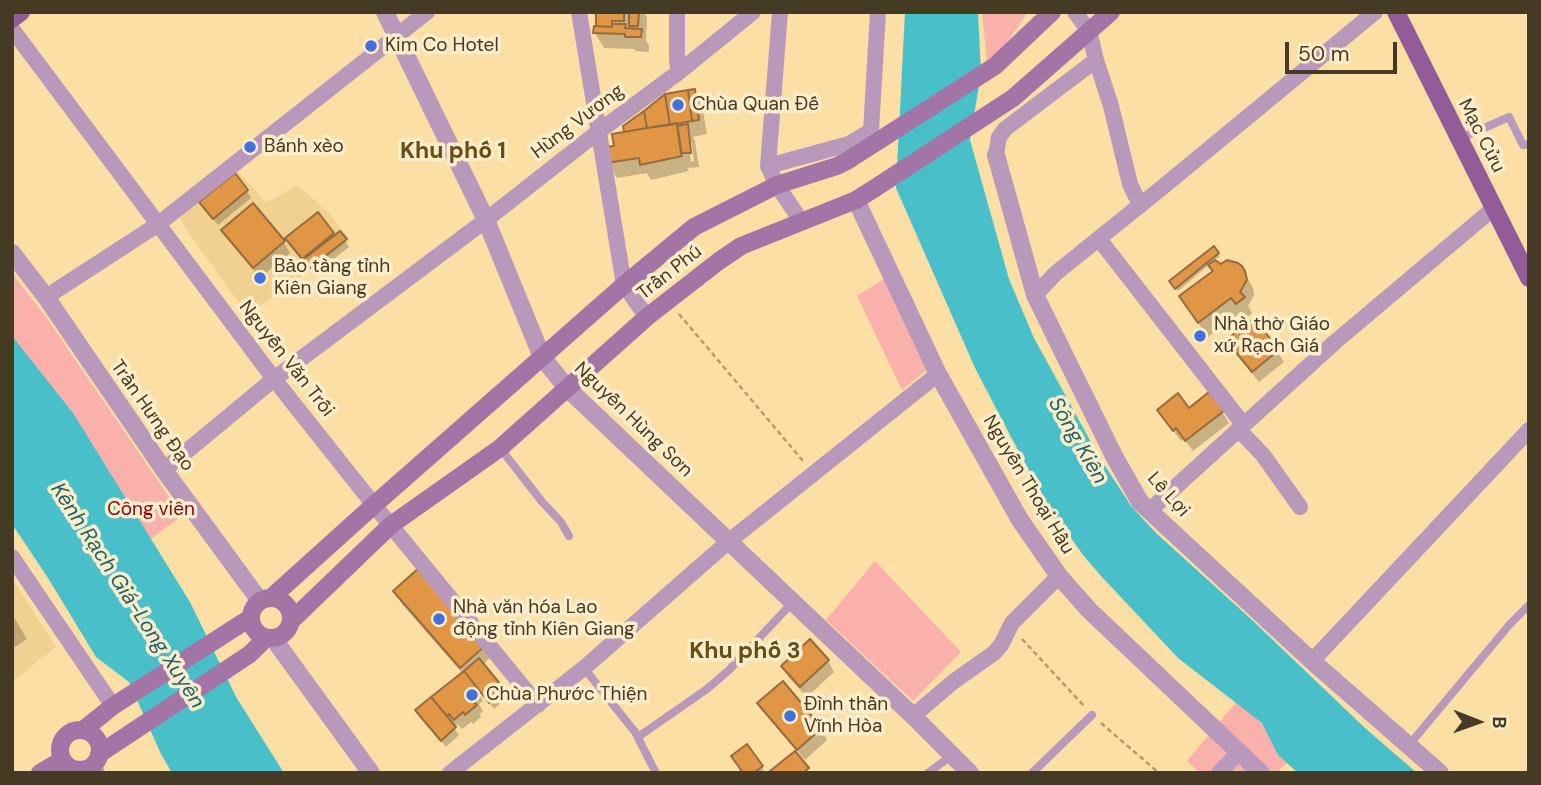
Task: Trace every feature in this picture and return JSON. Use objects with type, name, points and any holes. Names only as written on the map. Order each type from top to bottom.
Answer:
[{"type":"main road","points":[[12,19],[21,12]]},
{"type":"main road","name":"Trần Phú","points":[[266,599],[624,285],[694,228],[777,185],[848,161],[995,66],[1052,12]]},
{"type":"main road","name":"Trần Phú","points":[[291,621],[391,525],[500,448],[647,317],[741,246],[856,200],[872,190],[1013,98],[1111,12]]},
{"type":"main road","name":"Mạc Cửu","points":[[1395,12],[1529,278]]},
{"type":"main road","points":[[83,730],[113,706],[243,622],[251,611],[266,599],[284,603],[291,621],[285,632],[269,638],[250,654],[115,743],[96,764],[80,770],[73,769],[62,760],[60,747],[65,736],[70,732],[89,732],[98,741],[96,764]]},
{"type":"main road","points":[[243,622],[269,638]]},
{"type":"main road","points":[[40,773],[62,760]]},
{"type":"street","name":"Nguyễn Hùng Sơn","points":[[385,12],[486,220],[542,358],[567,388],[971,773]]},
{"type":"street","points":[[46,298],[157,225],[427,12]]},
{"type":"street","points":[[579,12],[624,285],[647,317]]},
{"type":"street","points":[[677,12],[679,72]]},
{"type":"street","name":"Hùng Vương","points":[[164,470],[274,379],[486,220],[753,12]]},
{"type":"street","points":[[780,12],[768,166],[800,221]]},
{"type":"street","points":[[768,166],[849,144],[871,131],[878,12]]},
{"type":"street","points":[[1075,12],[1089,31],[1130,184],[1140,205]]},
{"type":"street","points":[[1035,295],[1056,273],[1375,12]]},
{"type":"street","name":"Nguyễn Văn Trỗi","points":[[12,29],[274,379],[538,705]]},
{"type":"street","points":[[996,155],[999,137],[1005,129],[1096,60]]},
{"type":"street","name":"Lê Lợi","points":[[996,155],[1035,295],[1132,488],[1149,511],[1312,661],[1440,773]]},
{"type":"street","name":"Nguyễn Thoại Hầu","points":[[856,200],[938,374],[1020,520],[1059,576],[1089,610],[1261,773]]},
{"type":"street","points":[[1149,511],[1335,342],[1494,208]]},
{"type":"street","points":[[1099,239],[1300,507]]},
{"type":"street","name":"Trần Hưng Đạo","points":[[12,254],[46,298],[164,470],[266,599]]},
{"type":"street","points":[[450,773],[584,668],[728,542],[938,374]]},
{"type":"street","points":[[1312,661],[1529,430]]},
{"type":"street","points":[[12,557],[113,706]]},
{"type":"street","points":[[913,716],[953,681],[994,653],[1010,626],[1059,576]]},
{"type":"street","points":[[269,638],[371,773]]},
{"type":"street","points":[[1219,773],[1239,752]]},
{"type":"lane","points":[[1459,139],[1509,117],[1522,145],[1529,144]]},
{"type":"lane","points":[[500,448],[561,522],[569,536]]},
{"type":"lane","points":[[638,737],[729,670],[792,603]]},
{"type":"lane","points":[[1409,745],[1529,605]]},
{"type":"lane","points":[[584,668],[638,737],[656,773]]},
{"type":"lane","points":[[1032,773],[1092,715]]},
{"type":"lane","points":[[928,773],[952,755]]},
{"type":"path","points":[[667,301],[814,474]]},
{"type":"path","points":[[1010,626],[1092,715],[1159,773]]},
{"type":"shaded area","name":"Bảo tàng tỉnh Kiên Giang","points":[[236,169],[266,203],[297,185],[329,213],[350,241],[248,315],[179,216]]},
{"type":"shaded area","points":[[12,578],[56,647],[12,682]]},
{"type":"green space","points":[[982,12],[1028,12],[1001,51],[987,60]]},
{"type":"green space","name":"Công viên","points":[[12,273],[46,317],[182,516],[145,543],[12,348]]},
{"type":"green space","points":[[884,279],[929,368],[902,390],[857,296]]},
{"type":"green space","points":[[875,561],[961,652],[913,701],[826,620]]},
{"type":"green space","points":[[1247,689],[1301,747],[1277,773],[1200,773],[1187,761]]},
{"type":"water","name":"Sông Kiên","points":[[905,12],[978,12],[981,73],[970,140],[1009,279],[1034,338],[1098,455],[1131,506],[1157,534],[1417,773],[1298,773],[1278,755],[1262,723],[1178,658],[1101,576],[1050,508],[975,368],[896,188]]},
{"type":"water","name":"Kênh Rạch Giá-Long Xuyên","points":[[12,336],[73,413],[190,602],[236,697],[284,773],[172,773],[129,682],[96,657],[12,524]]},
{"type":"building","points":[[596,12],[624,12],[624,21],[612,21],[612,27],[596,26]]},
{"type":"building","points":[[629,12],[639,12],[638,26],[629,26]]},
{"type":"building","points":[[612,24],[626,24],[625,28],[642,29],[641,37],[593,33],[594,26],[612,27]]},
{"type":"building","points":[[695,89],[699,120],[692,121],[688,90]]},
{"type":"building","points":[[688,90],[692,121],[670,125],[665,94]]},
{"type":"building","points":[[665,94],[670,125],[647,128],[644,111]]},
{"type":"building","points":[[644,111],[647,128],[624,132],[623,126]]},
{"type":"building","points":[[677,123],[682,156],[640,165],[639,158],[606,163],[604,147],[614,146],[612,134]]},
{"type":"building","points":[[688,124],[691,153],[681,153],[677,126]]},
{"type":"building","points":[[235,173],[248,190],[213,219],[199,202]]},
{"type":"building","points":[[253,203],[285,241],[253,268],[221,230]]},
{"type":"building","points":[[318,212],[334,233],[302,259],[285,238]]},
{"type":"building","points":[[340,231],[347,239],[310,268],[304,259]]},
{"type":"building","points":[[1214,246],[1219,253],[1175,289],[1169,281]]},
{"type":"building","name":"Nhà thờ Giáo xứ Rạch Giá","points":[[1215,260],[1221,264],[1227,260],[1242,266],[1247,280],[1240,292],[1245,297],[1236,304],[1231,298],[1198,323],[1179,296],[1213,271],[1208,265]]},
{"type":"building","points":[[1254,318],[1279,350],[1252,372],[1226,340]]},
{"type":"building","points":[[1209,392],[1224,411],[1185,441],[1176,428],[1173,431],[1157,410],[1178,393],[1189,408]]},
{"type":"building","name":"Nhà văn hóa Lao động tỉnh Kiên Giang","points":[[420,567],[485,646],[460,668],[393,591]]},
{"type":"building","points":[[810,639],[829,660],[800,687],[781,666]]},
{"type":"building","points":[[479,658],[505,690],[489,703],[464,671]]},
{"type":"building","points":[[464,671],[478,689],[473,693],[478,699],[474,702],[477,705],[454,720],[449,714],[447,716],[431,697]]},
{"type":"building","name":"Đình thần Vĩnh Hòa","points":[[783,681],[822,728],[797,750],[757,703]]},
{"type":"building","points":[[431,697],[456,727],[441,741],[415,710]]},
{"type":"building","points":[[747,744],[763,766],[754,773],[743,773],[731,756]]},
{"type":"building","points":[[795,751],[809,768],[803,773],[771,773],[770,771]]},
{"type":"place","name":"Kim Co Hotel","points":[[371,46]]},
{"type":"place","name":"Chùa Quan Đế","points":[[678,105]]},
{"type":"place","name":"Bánh xèo","points":[[250,147]]},
{"type":"place","name":"Bảo tàng tỉnh Kiên Giang","points":[[260,278]]},
{"type":"place","name":"Nhà thờ Giáo xứ Rạch Giá","points":[[1200,336]]},
{"type":"place","name":"Nhà văn hóa Lao động tỉnh Kiên Giang","points":[[439,619]]},
{"type":"place","name":"Chùa Phước Thiện","points":[[472,695]]},
{"type":"place","name":"Đình thần Vĩnh Hòa","points":[[790,716]]},
{"type":"district","name":"Khu phố 1","points":[[453,152]]},
{"type":"district","name":"Khu phố 3","points":[[745,652]]}]
